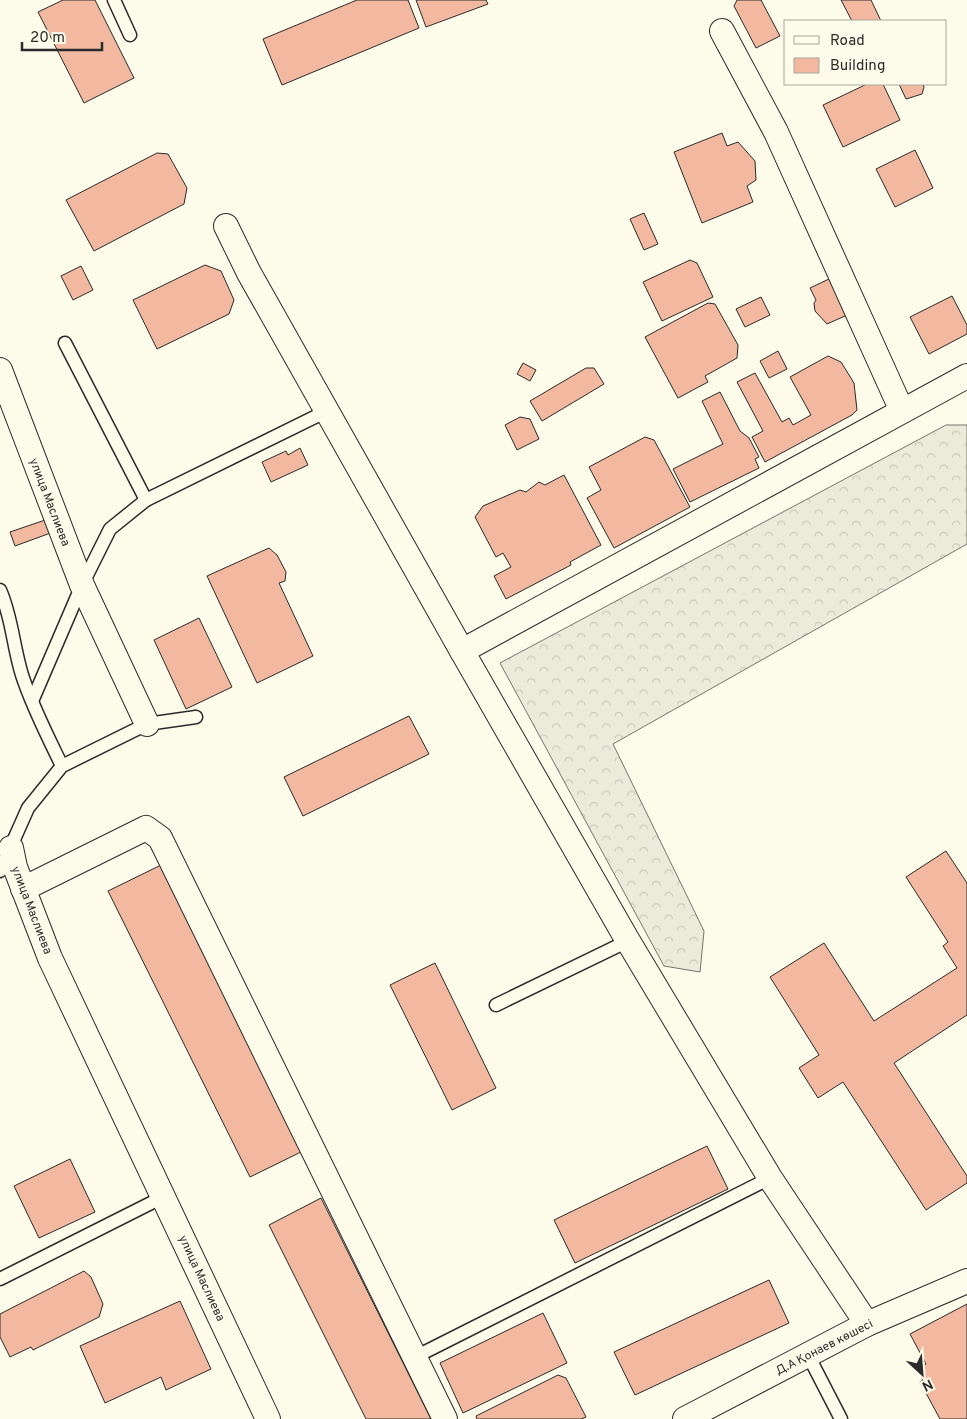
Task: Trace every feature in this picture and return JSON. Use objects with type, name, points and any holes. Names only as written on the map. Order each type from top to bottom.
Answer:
[{"type":"street","points":[[722,31],[776,132],[902,411]]},
{"type":"street","points":[[226,226],[249,273],[628,941],[770,1178],[867,1324]]},
{"type":"street","name":"улица Маслиева","points":[[0,370],[82,585],[147,724]]},
{"type":"street","points":[[462,651],[967,376]]},
{"type":"street","points":[[23,889],[146,828],[160,838],[446,1419]]},
{"type":"street","name":"улица Маслиева","points":[[11,848],[15,868],[50,958],[268,1419]]},
{"type":"street","name":"Д.А Қонаев көшесі","points":[[685,1419],[867,1324],[967,1281]]},
{"type":"lane","points":[[114,0],[130,35]]},
{"type":"lane","points":[[65,343],[146,500]]},
{"type":"lane","points":[[33,699],[82,585],[110,529],[146,500],[327,411]]},
{"type":"lane","points":[[0,590],[9,610],[22,674],[62,766]]},
{"type":"lane","points":[[0,871],[28,808],[62,766],[147,724],[196,717]]},
{"type":"lane","points":[[496,1006],[628,941]]},
{"type":"lane","points":[[415,1357],[770,1178]]},
{"type":"lane","points":[[0,1279],[163,1197]]},
{"type":"lane","points":[[808,1355],[842,1419]]},
{"type":"green space","points":[[946,425],[967,425],[967,544],[613,744],[704,931],[700,972],[664,966],[500,663]]},
{"type":"building","points":[[63,0],[95,0],[134,78],[84,103],[38,12]]},
{"type":"building","points":[[357,0],[408,0],[419,28],[282,85],[263,39]]},
{"type":"building","points":[[416,0],[486,0],[488,4],[426,27]]},
{"type":"building","points":[[737,0],[761,0],[780,36],[756,48],[734,6]]},
{"type":"building","points":[[841,0],[871,0],[881,20],[851,20]]},
{"type":"building","points":[[865,85],[883,85],[900,120],[843,147],[823,105]]},
{"type":"building","points":[[899,85],[923,85],[922,94],[906,99]]},
{"type":"building","points":[[722,133],[727,146],[738,142],[755,161],[756,180],[747,186],[753,202],[702,223],[674,152]]},
{"type":"building","points":[[915,150],[933,188],[895,207],[876,169]]},
{"type":"building","points":[[157,153],[168,154],[187,188],[184,204],[94,251],[66,200]]},
{"type":"building","points":[[644,213],[658,244],[644,250],[630,219]]},
{"type":"building","points":[[690,260],[697,263],[713,297],[662,321],[643,282]]},
{"type":"building","points":[[205,265],[221,271],[234,300],[229,314],[157,349],[133,300]]},
{"type":"building","points":[[81,266],[93,290],[73,300],[61,276]]},
{"type":"building","points":[[831,278],[846,309],[845,316],[827,324],[815,311],[814,303],[816,300],[810,288]]},
{"type":"building","points":[[952,296],[967,325],[967,334],[929,354],[910,317]]},
{"type":"building","points":[[761,297],[770,315],[745,327],[736,309]]},
{"type":"building","points":[[708,303],[715,304],[738,345],[737,358],[705,376],[708,382],[678,398],[645,337]]},
{"type":"building","points":[[778,351],[787,369],[769,378],[760,361]]},
{"type":"building","points":[[828,356],[841,362],[854,383],[857,410],[852,415],[765,462],[752,437],[763,431],[737,382],[755,373],[782,422],[789,418],[793,425],[811,415],[790,377]]},
{"type":"building","points":[[523,363],[536,370],[530,381],[517,374]]},
{"type":"building","points":[[586,368],[594,368],[604,384],[542,421],[530,401]]},
{"type":"building","points":[[720,392],[740,431],[749,438],[759,457],[755,459],[759,468],[690,502],[673,469],[723,444],[702,401]]},
{"type":"building","points":[[520,417],[530,419],[539,439],[517,450],[505,425]]},
{"type":"building","points":[[645,437],[654,440],[690,507],[614,548],[587,498],[601,490],[589,467]]},
{"type":"building","points":[[300,448],[308,465],[271,482],[262,462],[286,451],[288,455]]},
{"type":"building","points":[[564,475],[601,545],[570,562],[571,565],[506,599],[494,576],[511,567],[503,553],[496,557],[475,517],[483,506],[520,490],[526,492],[539,482],[545,485]]},
{"type":"building","points":[[51,518],[56,531],[15,546],[10,532]]},
{"type":"building","points":[[269,548],[277,555],[286,572],[285,581],[279,583],[313,656],[257,683],[207,576]]},
{"type":"building","points":[[199,618],[232,687],[186,709],[154,640]]},
{"type":"building","points":[[409,716],[429,754],[303,816],[284,777]]},
{"type":"building","points":[[946,851],[967,883],[967,1015],[894,1063],[967,1176],[967,1183],[926,1210],[843,1082],[818,1098],[799,1068],[819,1055],[770,977],[824,943],[874,1021],[957,968],[943,946],[948,942],[906,877]]},
{"type":"building","points":[[161,865],[303,1151],[250,1177],[108,891]]},
{"type":"building","points":[[435,963],[496,1088],[452,1110],[390,985]]},
{"type":"building","points":[[707,1146],[728,1189],[575,1263],[554,1220]]},
{"type":"building","points":[[70,1159],[95,1212],[39,1238],[14,1186]]},
{"type":"building","points":[[321,1198],[431,1419],[366,1419],[269,1225]]},
{"type":"building","points":[[84,1271],[91,1277],[103,1304],[99,1317],[33,1350],[31,1347],[10,1357],[0,1337],[0,1314]]},
{"type":"building","points":[[769,1280],[789,1323],[635,1395],[614,1352]]},
{"type":"building","points":[[180,1301],[211,1369],[166,1390],[161,1377],[105,1403],[80,1346]]},
{"type":"building","points":[[967,1304],[967,1419],[940,1419],[920,1382],[923,1380],[917,1369],[926,1364],[910,1334]]},
{"type":"building","points":[[543,1313],[567,1363],[463,1413],[440,1363]]},
{"type":"building","points":[[558,1375],[566,1378],[586,1417],[581,1419],[477,1419],[476,1416]]}]
